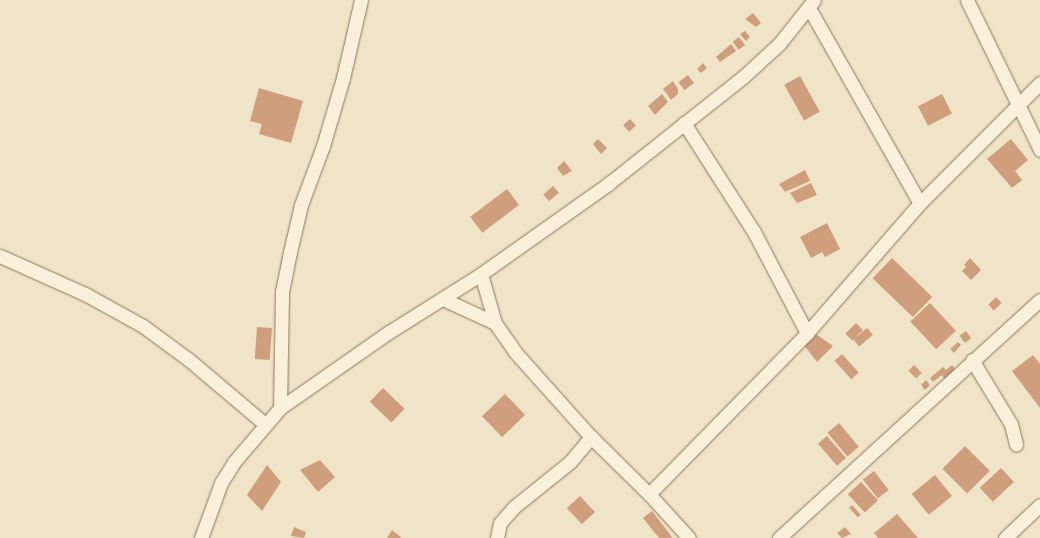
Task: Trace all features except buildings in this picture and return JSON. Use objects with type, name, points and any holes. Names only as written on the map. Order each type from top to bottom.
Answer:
[{"type":"street","points":[[280,408],[282,292],[301,205],[323,146],[342,78],[361,0]]},
{"type":"street","points":[[968,0],[1018,107],[1040,150]]},
{"type":"street","points":[[205,537],[221,483],[265,424],[280,408],[389,332],[481,274],[608,184],[748,72],[779,44],[812,4],[920,203]]},
{"type":"street","points":[[649,494],[807,333],[920,203],[1018,107],[1040,83]]},
{"type":"street","points":[[684,123],[754,232],[807,333]]},
{"type":"street","points":[[0,256],[85,294],[143,326],[188,359],[265,424]]},
{"type":"street","points":[[481,274],[495,323],[515,352],[591,437],[649,494],[689,538]]},
{"type":"street","points":[[443,299],[495,323]]},
{"type":"street","points":[[778,538],[972,360],[1040,300]]},
{"type":"street","points":[[972,360],[1011,424],[1016,444]]},
{"type":"street","points":[[497,538],[500,523],[514,507],[570,462],[591,437]]},
{"type":"street","points":[[1005,538],[1040,505]]}]
